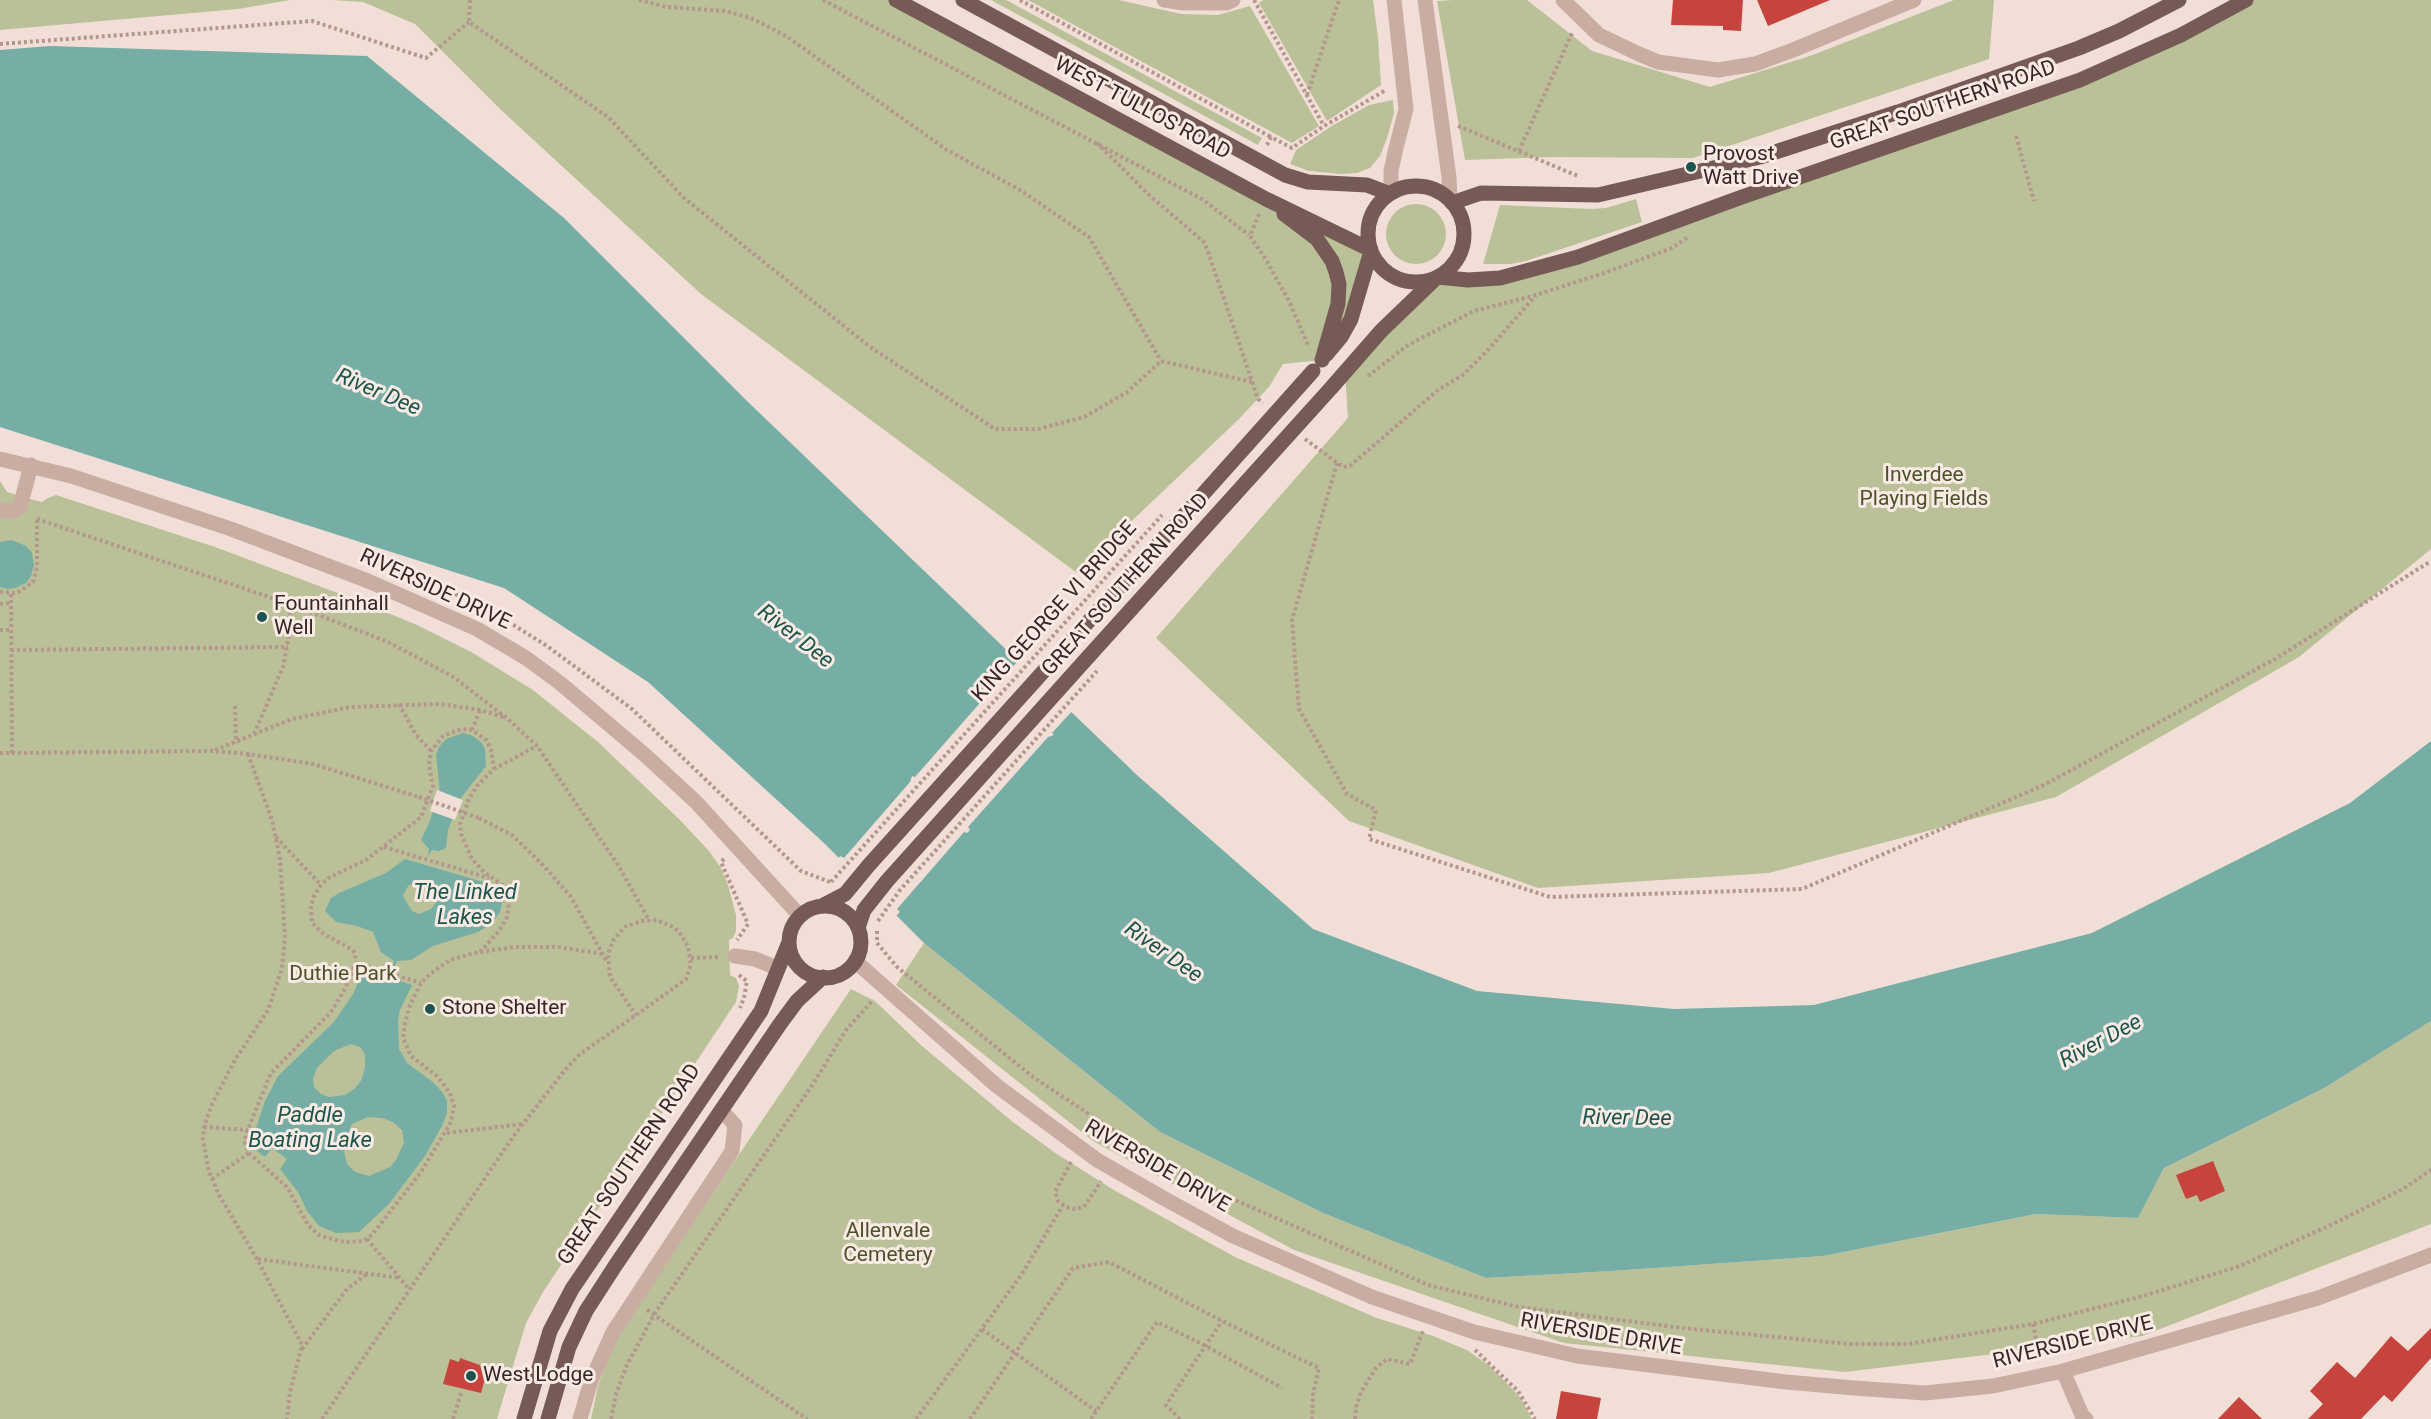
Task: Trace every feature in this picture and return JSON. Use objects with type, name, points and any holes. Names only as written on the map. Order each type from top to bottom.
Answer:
[{"type":"main road","name":"WEST TULLOS ROAD","points":[[896,0],[1266,199],[1323,225],[1371,251]]},
{"type":"main road","name":"WEST TULLOS ROAD","points":[[963,0],[1285,175],[1308,183],[1367,185],[1391,194]]},
{"type":"main road","name":"GREAT SOUTHERN ROAD","points":[[1451,202],[1481,193],[1598,195],[1760,157],[1898,112],[2079,48],[2119,31],[2179,0]]},
{"type":"main road","name":"GREAT SOUTHERN ROAD","points":[[858,928],[864,910],[887,882],[1381,331],[1437,277],[1468,280],[1500,278],[1578,257],[1742,197],[2080,80],[2181,35],[2246,0]]},
{"type":"main road","points":[[1406,187],[1422,187],[1438,191],[1451,202],[1462,220],[1463,243],[1454,264],[1437,277],[1417,282],[1398,279],[1382,268],[1371,251],[1368,235],[1370,219],[1379,204],[1391,194],[1406,187]]},
{"type":"main road","points":[[1266,199],[1317,239],[1332,261],[1339,284],[1338,304],[1318,365]]},
{"type":"main road","name":"GREAT SOUTHERN ROAD","points":[[822,906],[845,894],[868,864],[1318,365],[1341,337],[1351,319],[1371,251]]},
{"type":"main road","points":[[822,906],[840,909],[854,921],[858,928],[861,945],[855,961],[835,976],[823,977],[812,975],[796,962],[789,942],[790,932],[800,916],[810,909],[822,906]]},
{"type":"main road","name":"GREAT SOUTHERN ROAD","points":[[524,1419],[550,1331],[572,1289],[761,1011],[789,942]]},
{"type":"main road","name":"GREAT SOUTHERN ROAD","points":[[548,1419],[569,1347],[586,1311],[797,1001],[823,977]]},
{"type":"street","points":[[1164,0],[1184,3],[1226,3],[1233,0]]},
{"type":"street","points":[[1391,194],[1391,171],[1406,109],[1394,0]]},
{"type":"street","points":[[1425,0],[1451,202]]},
{"type":"street","points":[[1563,0],[1599,35],[1659,62],[1718,70],[1755,64],[1793,51],[1914,0]]},
{"type":"street","name":"RIVERSIDE DRIVE","points":[[0,459],[31,465],[125,493],[231,529],[411,599],[502,643],[560,683],[645,755],[696,802],[800,916]]},
{"type":"street","points":[[0,510],[13,512],[20,507],[31,465]]},
{"type":"street","points":[[735,956],[755,959],[777,968]]},
{"type":"street","name":"RIVERSIDE DRIVE","points":[[855,961],[969,1063],[1079,1148],[1110,1168],[1233,1236],[1334,1282],[1429,1317],[1474,1332],[1577,1356],[1775,1381],[1854,1388],[1925,1393],[1993,1386],[2062,1371],[2318,1298],[2431,1255]]},
{"type":"street","points":[[580,1419],[591,1381],[613,1332],[732,1151],[735,1125],[722,1111]]},
{"type":"street","points":[[2062,1371],[2086,1419]]},
{"type":"path","points":[[0,44],[312,21],[426,58],[469,22],[470,0]]},
{"type":"path","points":[[639,0],[667,7],[725,11],[751,18],[786,36],[947,150],[1020,190],[1089,237],[1161,361],[1252,382]]},
{"type":"path","points":[[823,0],[1202,199],[1250,236],[1265,258],[1289,300],[1308,344],[1305,352]]},
{"type":"path","points":[[1020,0],[1292,148],[1390,87],[1404,87]]},
{"type":"path","points":[[1254,0],[1324,126]]},
{"type":"path","points":[[1307,96],[1339,0]]},
{"type":"path","points":[[1519,151],[1579,17]]},
{"type":"path","points":[[469,22],[608,117],[684,198],[870,346],[994,429],[1038,429],[1084,417],[1126,393],[1161,361]]},
{"type":"path","points":[[1456,125],[1587,179]]},
{"type":"path","points":[[2016,136],[2034,201]]},
{"type":"path","points":[[1258,161],[1271,138]]},
{"type":"path","points":[[1097,143],[1148,194],[1205,243],[1258,399],[1264,406],[1269,397]]},
{"type":"path","points":[[1250,236],[1266,199]]},
{"type":"path","points":[[1362,380],[1408,345],[1474,311],[1536,295],[1672,248]]},
{"type":"path","points":[[1300,435],[1343,467],[1350,466],[1438,390],[1462,375],[1536,295]]},
{"type":"path","points":[[1337,463],[1292,620],[1299,709],[1347,794],[1376,810],[1369,839],[1550,897],[1802,889],[2044,785],[2275,659],[2431,561]]},
{"type":"path","points":[[0,592],[11,594],[28,587],[36,574],[37,510]]},
{"type":"path","name":"KING GEORGE VI BRIDGE","points":[[831,882],[1166,511]]},
{"type":"path","points":[[37,519],[291,604],[388,642],[434,664],[508,719],[537,746],[618,865],[649,920]]},
{"type":"path","points":[[11,594],[12,753]]},
{"type":"path","points":[[0,604],[11,603]]},
{"type":"path","points":[[254,735],[279,681],[288,647],[291,604]]},
{"type":"path","points":[[0,630],[11,630]]},
{"type":"path","points":[[11,650],[288,647]]},
{"type":"path","points":[[399,704],[416,735],[431,751]]},
{"type":"path","points":[[213,751],[312,713],[350,707],[440,704],[480,710],[508,719]]},
{"type":"path","points":[[235,706],[236,743]]},
{"type":"path","points":[[472,730],[480,710]]},
{"type":"path","points":[[494,769],[488,744],[482,735],[472,730],[461,729],[448,733],[431,751],[429,765],[433,786],[421,817],[366,860],[321,885],[311,906],[312,923],[324,934],[351,949],[355,953],[356,963],[345,989],[331,1012],[274,1069],[263,1089],[248,1130],[246,1143],[249,1153],[287,1187],[308,1225],[319,1235],[339,1241],[351,1242],[367,1239],[421,1172],[446,1133],[453,1114],[450,1093],[437,1076],[411,1056],[404,1044],[407,1014],[421,983],[444,962],[480,952],[536,946],[580,949],[603,954]]},
{"type":"path","points":[[480,952],[499,931],[509,907],[508,892],[485,873],[467,851],[460,824],[473,791],[494,769],[537,746]]},
{"type":"path","points":[[0,753],[213,751],[248,754],[313,764],[419,796],[479,818],[512,835],[571,897],[607,962],[613,984],[636,1015]]},
{"type":"path","points":[[248,754],[276,837],[283,885],[285,937],[282,968],[268,1010],[224,1079],[204,1127],[204,1153],[212,1179],[298,1337],[301,1351]]},
{"type":"path","points":[[276,837],[321,885]]},
{"type":"path","points":[[384,847],[493,879]]},
{"type":"path","points":[[321,1419],[523,1124],[572,1062],[686,979],[690,970],[691,958],[688,946],[679,932],[665,923],[649,920],[633,923],[619,932],[610,946],[607,962]]},
{"type":"path","points":[[877,943],[897,967],[1033,1077],[1113,1130],[1210,1189],[1428,1285],[1519,1307],[1587,1317],[1850,1344],[1908,1344],[2032,1324],[2143,1296],[2240,1266],[2403,1189],[2431,1170]]},
{"type":"path","points":[[691,958],[735,956]]},
{"type":"path","points":[[356,963],[421,983]]},
{"type":"path","points":[[611,1419],[616,1394],[627,1365],[655,1313],[813,1084],[846,1030],[868,1004]]},
{"type":"path","points":[[446,1133],[523,1124]]},
{"type":"path","points":[[204,1127],[248,1130]]},
{"type":"path","points":[[1079,1148],[1055,1192],[1058,1201],[1064,1205],[1075,1209],[1084,1207],[1110,1168]]},
{"type":"path","points":[[212,1179],[249,1153]]},
{"type":"path","points":[[916,1419],[1022,1274],[1064,1205]]},
{"type":"path","points":[[367,1239],[409,1289]]},
{"type":"path","points":[[257,1259],[400,1278]]},
{"type":"path","points":[[970,1419],[1073,1268],[1109,1262],[1319,1368],[1313,1394],[1312,1419]]},
{"type":"path","points":[[287,1419],[290,1392],[301,1351],[347,1289],[368,1274]]},
{"type":"path","points":[[632,1303],[655,1313],[807,1419]]},
{"type":"path","points":[[1355,1419],[1361,1392],[1376,1368],[1387,1359],[1410,1364],[1429,1317]]},
{"type":"path","points":[[1180,1419],[1166,1405],[1222,1321]]},
{"type":"path","points":[[1091,1419],[1157,1322],[1282,1388]]},
{"type":"path","points":[[2032,1324],[2041,1366]]},
{"type":"path","points":[[982,1329],[1096,1411]]},
{"type":"path","points":[[1474,1332],[1474,1349],[1518,1391],[1535,1419]]},
{"type":"path","points":[[453,1419],[461,1393]]},
{"type":"green space","points":[[0,0],[290,0],[238,9],[0,30]]},
{"type":"green space","points":[[332,0],[896,0],[1371,251],[1358,296],[1322,360],[1283,364],[1269,387],[1238,420],[1077,573],[701,294],[501,110],[415,24],[363,2]]},
{"type":"green space","points":[[991,0],[1006,0],[1262,138],[1258,145]]},
{"type":"green space","points":[[1028,0],[1119,0],[1181,14],[1218,15],[1250,6],[1319,126],[1292,143]]},
{"type":"green space","points":[[1263,0],[1373,0],[1381,85],[1327,121],[1259,3]]},
{"type":"green space","points":[[1527,0],[1592,51],[1710,87],[1810,56],[1954,0],[1994,0],[1989,59],[1693,158],[1553,157],[1465,160],[1437,1]]},
{"type":"green space","name":"Inverdee Playing Fields","points":[[2246,0],[2431,0],[2431,549],[2299,657],[2056,797],[1769,873],[1538,888],[1349,821],[1156,638],[1348,418],[1345,372],[1436,278],[1500,278],[2080,80]]},
{"type":"green space","points":[[1393,100],[1394,113],[1387,138],[1380,156],[1370,168],[1357,173],[1341,174],[1309,171],[1290,164],[1296,150],[1330,127],[1369,105]]},
{"type":"green space","points":[[1636,199],[1642,222],[1526,261],[1511,264],[1483,264],[1500,205],[1591,209],[1606,208]]},
{"type":"green space","points":[[1416,204],[1433,209],[1441,217],[1446,234],[1441,251],[1433,259],[1416,264],[1399,259],[1391,251],[1386,234],[1391,217],[1399,209]]},
{"type":"green space","name":"Duthie Park","points":[[0,481],[7,492],[23,497],[42,502],[56,495],[215,547],[359,601],[417,625],[473,653],[533,690],[598,742],[680,820],[709,851],[721,868],[736,915],[736,931],[733,938],[729,940],[730,975],[736,978],[739,986],[736,1002],[543,1292],[526,1323],[497,1419],[0,1419]]},
{"type":"green space","points":[[924,943],[1160,1132],[1323,1213],[1486,1278],[1823,1256],[2036,1214],[2138,1218],[2164,1168],[2326,1087],[2431,1021],[2431,1224],[2142,1336],[1845,1372],[1564,1343],[1294,1250],[1093,1141],[896,985]]},
{"type":"green space","name":"Allenvale Cemetery","points":[[851,989],[875,1001],[922,1046],[1013,1122],[1054,1152],[1112,1189],[1235,1257],[1377,1318],[1433,1336],[1467,1350],[1491,1367],[1520,1397],[1532,1419],[591,1419],[598,1386],[617,1335]]},
{"type":"water","name":"River Dee","points":[[50,46],[367,56],[564,218],[746,400],[1138,776],[1313,929],[1477,991],[1674,1009],[1814,1005],[2092,933],[2350,803],[2431,741],[2431,1021],[2326,1087],[2164,1168],[2138,1218],[2036,1214],[1823,1256],[1486,1278],[1323,1213],[1160,1132],[924,943],[824,843],[648,682],[504,588],[0,427],[0,50]]},
{"type":"water","points":[[12,540],[26,546],[32,553],[34,565],[26,583],[7,589],[0,587],[0,542]]},
{"type":"water","name":"The Linked Lakes","points":[[463,733],[481,742],[485,749],[486,766],[460,799],[448,830],[446,848],[439,851],[432,850],[428,856],[429,849],[421,840],[440,792],[436,755],[446,739]]},
{"type":"water","name":"The Linked Lakes","points":[[405,859],[490,884],[500,895],[502,903],[500,912],[491,924],[478,932],[433,946],[411,960],[397,961],[393,971],[391,970],[394,961],[381,952],[373,932],[336,922],[325,911],[331,898],[339,893],[386,873]],"holes":[[[420,880],[431,883],[437,896],[436,903],[431,909],[419,914],[412,911],[403,896],[408,886]]]},
{"type":"water","name":"The Linked Lakes","points":[[364,969],[412,985],[400,1010],[399,1049],[407,1063],[434,1083],[443,1093],[447,1101],[447,1113],[425,1156],[389,1204],[359,1232],[336,1233],[319,1226],[307,1211],[298,1192],[280,1169],[287,1159],[272,1148],[265,1157],[255,1149],[252,1140],[265,1101],[278,1076],[334,1022],[353,994]],"holes":[[[351,1044],[360,1047],[365,1054],[365,1067],[361,1081],[345,1095],[329,1097],[321,1094],[314,1087],[313,1079],[317,1068],[334,1051]],[[368,1117],[393,1122],[402,1130],[404,1143],[390,1167],[369,1176],[355,1172],[347,1164],[343,1146],[352,1124]]]},
{"type":"pier","points":[[1021,658],[1074,709],[1052,733],[1054,735],[1048,737],[968,827],[970,830],[967,833],[964,832],[897,909],[900,912],[894,918],[837,861],[840,856],[844,858],[910,782],[912,776],[915,777],[993,688],[992,685],[999,681]]},
{"type":"pier","points":[[437,790],[463,800],[455,820],[430,811]]},
{"type":"building","points":[[1673,0],[1743,0],[1741,31],[1723,30],[1723,26],[1671,25]]},
{"type":"building","points":[[1757,0],[1830,0],[1768,26]]},
{"type":"building","points":[[2213,1161],[2225,1191],[2200,1202],[2197,1195],[2186,1199],[2176,1175]]},
{"type":"building","points":[[2431,1328],[2431,1358],[2392,1402],[2384,1395],[2361,1419],[2308,1419],[2323,1404],[2310,1391],[2337,1362],[2355,1378],[2391,1336],[2408,1351]]},
{"type":"building","name":"West Lodge","points":[[460,1358],[488,1368],[481,1393],[443,1384],[450,1359],[459,1362]]},
{"type":"building","points":[[1561,1391],[1601,1398],[1597,1419],[1556,1419]]},
{"type":"building","points":[[2239,1397],[2262,1419],[2218,1419]]},
{"type":"place","name":"Provost Watt Drive","points":[[1691,167]]},
{"type":"place","name":"Fountainhall Well","points":[[262,617]]},
{"type":"place","name":"Stone Shelter","points":[[430,1009]]},
{"type":"place","name":"West Lodge","points":[[471,1376]]},
{"type":"water label","name":"Paddle Boating Lake","points":[[310,1128]]}]
